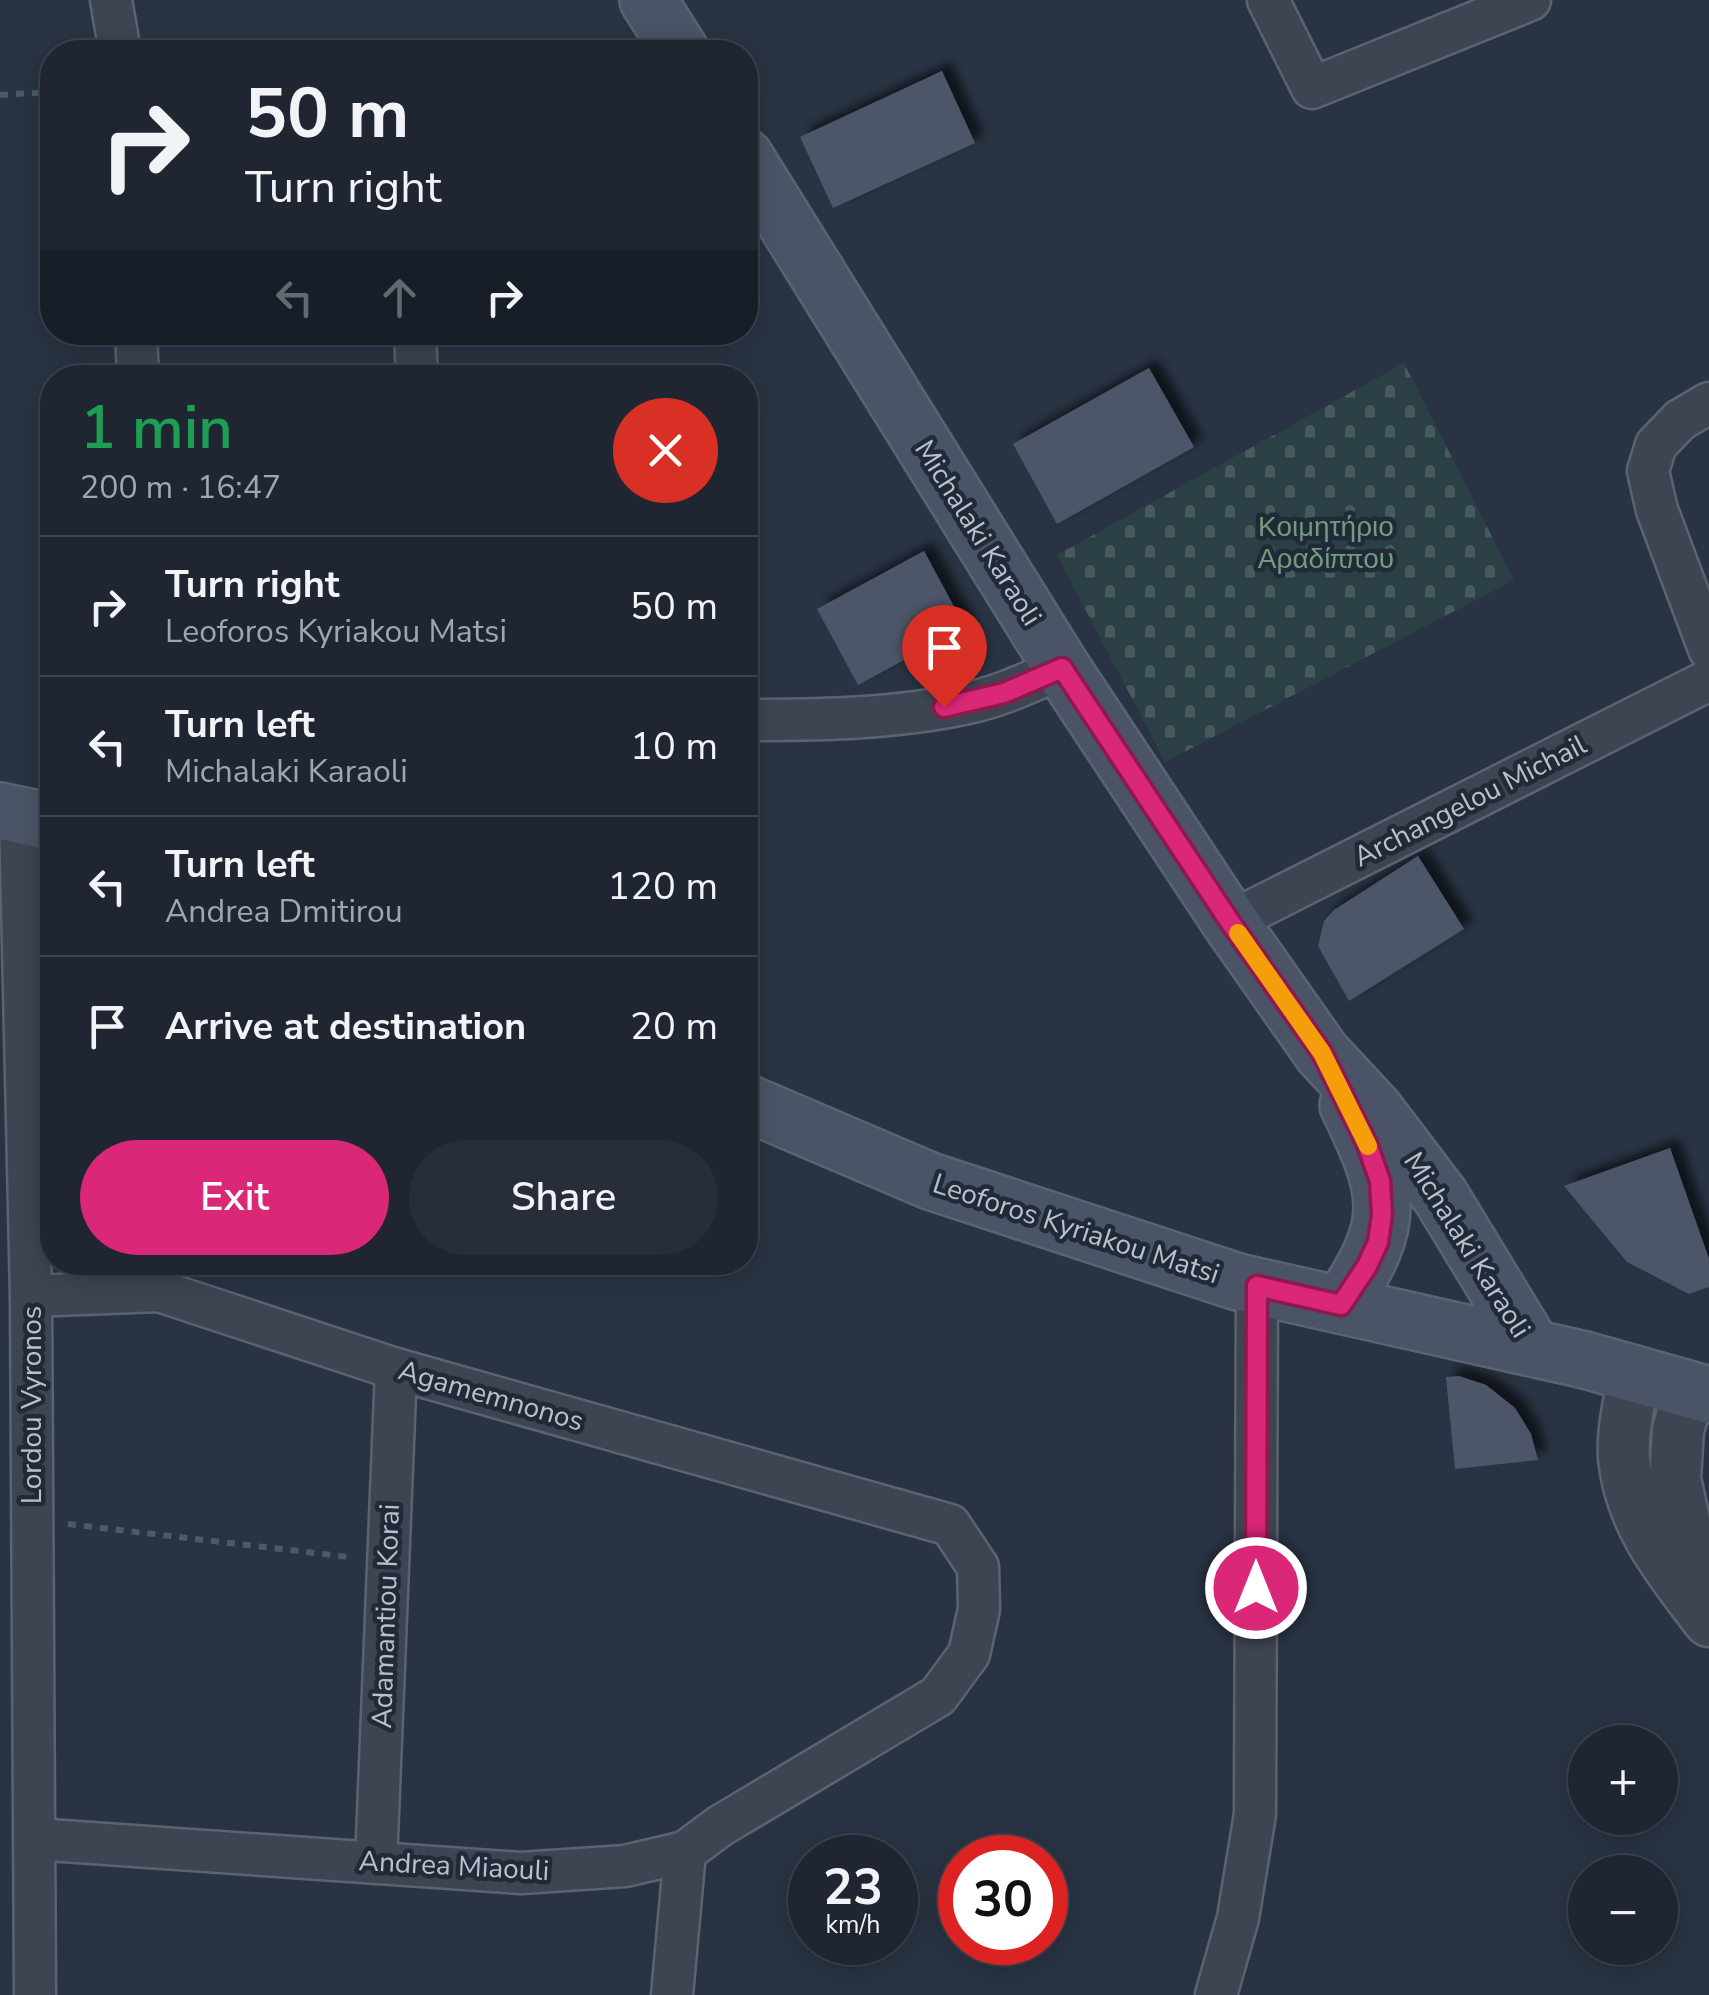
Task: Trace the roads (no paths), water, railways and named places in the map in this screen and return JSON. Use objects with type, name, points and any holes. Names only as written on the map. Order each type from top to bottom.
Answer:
[{"type":"main road","points":[[648,0],[673,40]]},
{"type":"main road","name":"Michalaki Karaoli","points":[[758,177],[1062,668],[1322,1053],[1406,1148],[1441,1198],[1532,1348]]},
{"type":"main road","name":"Michalaki Karaoli","points":[[1322,1053],[1367,1144],[1380,1181],[1382,1215],[1378,1242],[1341,1305]]},
{"type":"main road","name":"Leoforos Kyriakou Matsi","points":[[758,1108],[930,1181],[1120,1246],[1257,1286],[1532,1348],[1699,1392]]},
{"type":"street","points":[[111,0],[118,40]]},
{"type":"street","points":[[1268,0],[1312,88],[1530,0]]},
{"type":"street","points":[[1709,404],[1680,420],[1656,446],[1648,471],[1658,510],[1709,649]]},
{"type":"street","points":[[758,720],[868,717],[969,703],[1062,668]]},
{"type":"street","name":"Archangelou Michail","points":[[1230,922],[1709,680]]},
{"type":"street","name":"Lordou Vyronos","points":[[24,816],[35,1995]]},
{"type":"street","points":[[1216,1995],[1238,1918],[1255,1814],[1257,1286]]},
{"type":"street","name":"Agamemnonos","points":[[31,1296],[159,1291],[396,1369],[950,1524]]},
{"type":"street","name":"Adamantiou Korai","points":[[376,1863],[396,1369]]},
{"type":"street","points":[[1634,1373],[1624,1458],[1636,1509],[1653,1545],[1708,1620]]},
{"type":"street","points":[[1699,1392],[1678,1430],[1675,1479],[1708,1620]]},
{"type":"street","name":"Andrea Miaouli","points":[[34,1839],[521,1873],[625,1866],[684,1852],[720,1826],[938,1696],[969,1654],[979,1610],[978,1567],[950,1524]]},
{"type":"street","points":[[672,1995],[684,1852]]},
{"type":"park label","name":"Κοιμητήριο Αραδίππου","points":[[1326,543]]}]
